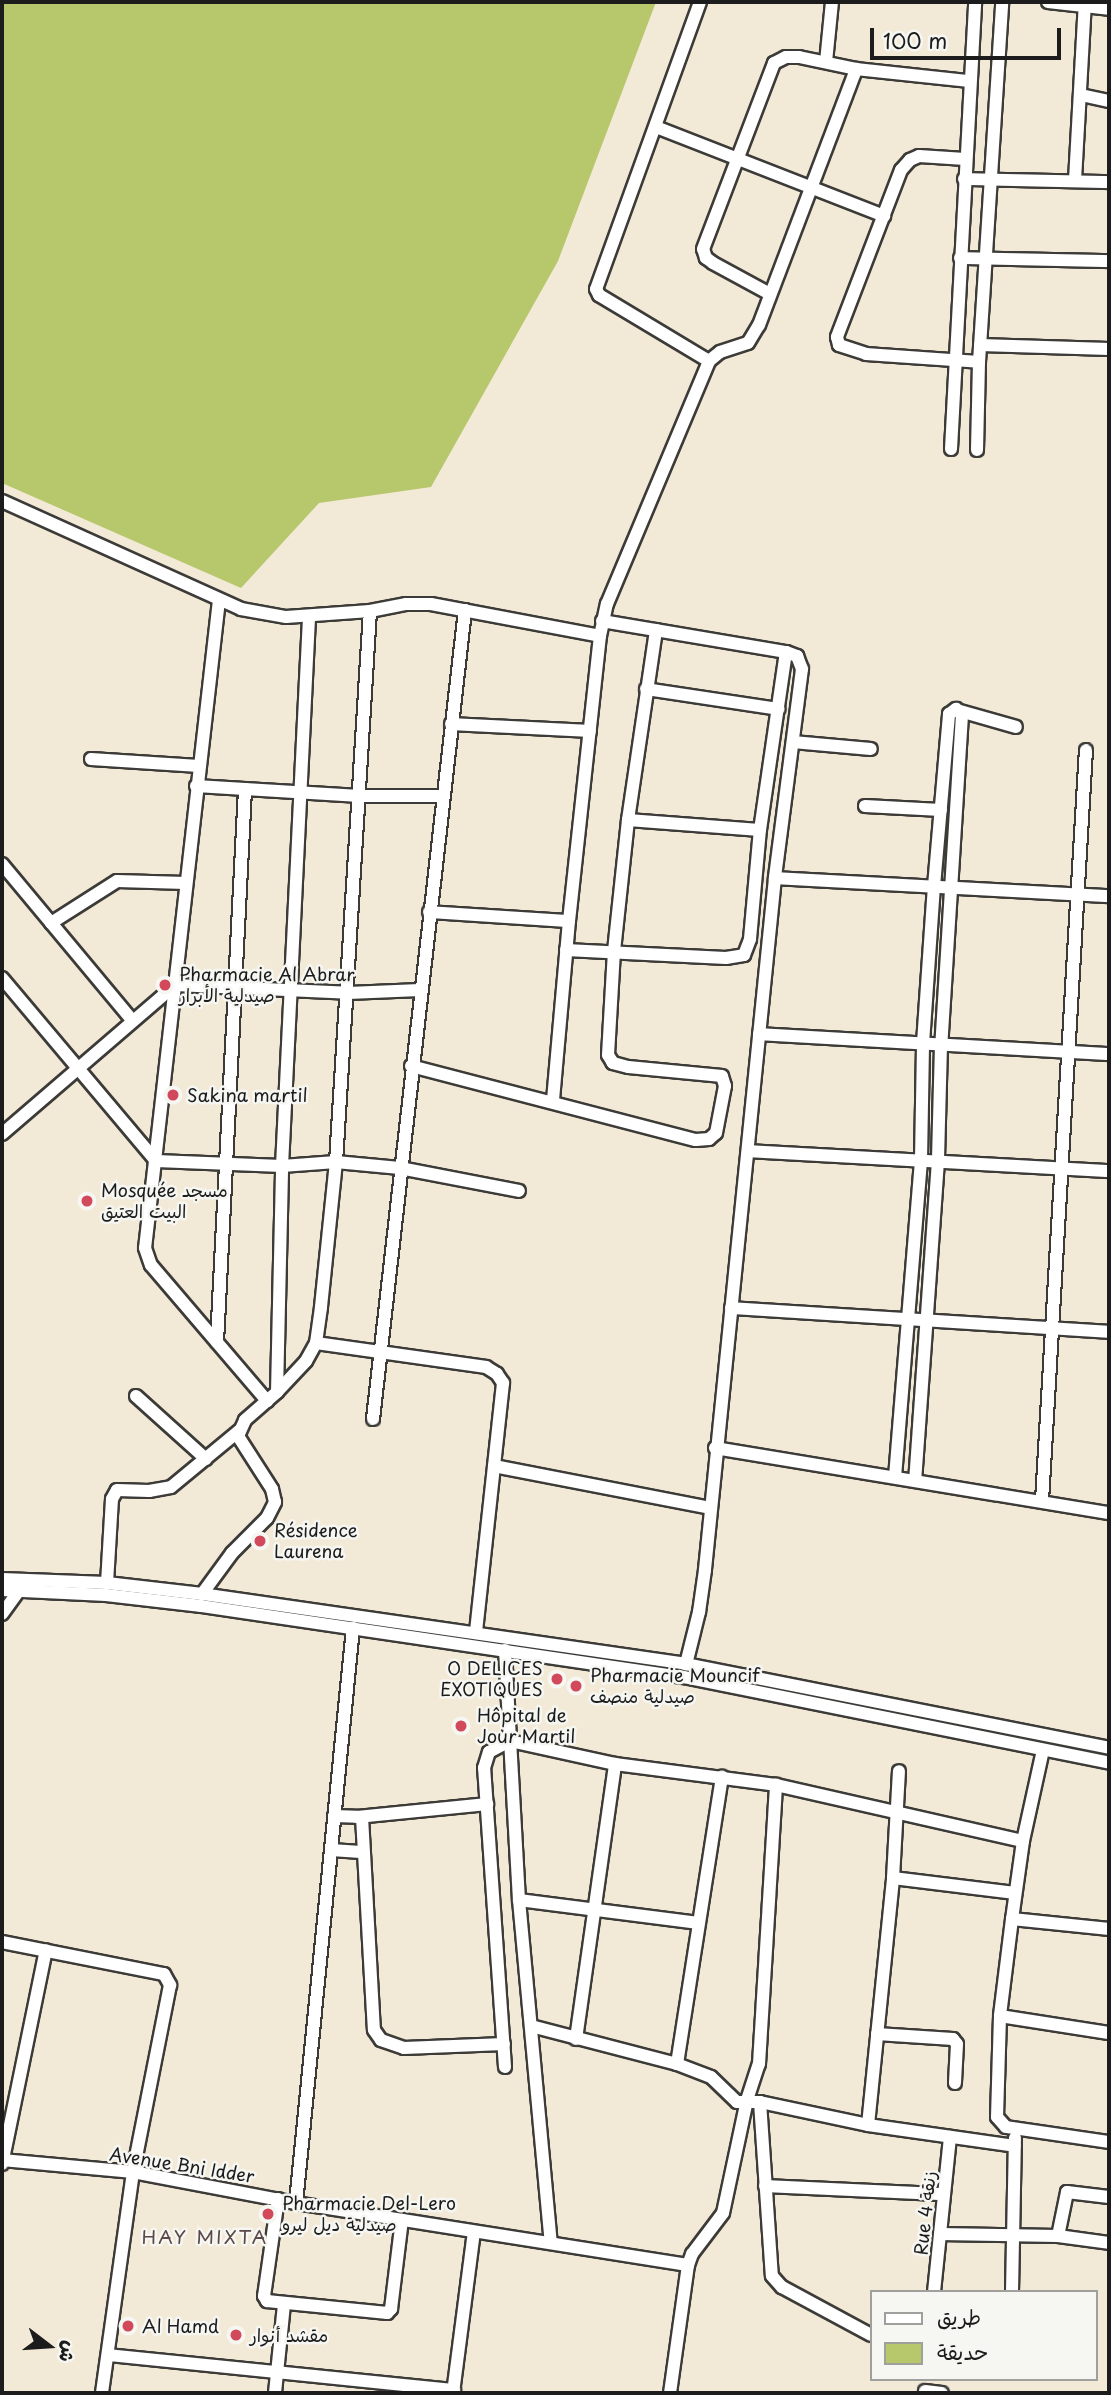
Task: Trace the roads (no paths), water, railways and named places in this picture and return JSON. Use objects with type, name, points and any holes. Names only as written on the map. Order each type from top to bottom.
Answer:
[{"type":"street","points":[[700,2],[597,291],[599,295],[709,361]]},
{"type":"street","points":[[826,62],[832,2]]},
{"type":"street","points":[[951,449],[975,2]]},
{"type":"street","points":[[977,450],[979,362],[1002,2]]},
{"type":"street","points":[[1048,2],[1085,4],[1109,9]]},
{"type":"street","points":[[1075,180],[1085,4]]},
{"type":"street","points":[[770,294],[713,263],[703,254],[704,241],[774,63],[786,57],[856,69],[969,81]]},
{"type":"street","points":[[553,1100],[569,921],[603,621],[644,512],[709,361],[720,352],[748,343],[759,325],[856,69]]},
{"type":"street","points":[[1081,95],[1109,101]]},
{"type":"street","points":[[656,127],[884,216]]},
{"type":"street","points":[[965,159],[919,156],[910,160],[901,170],[840,328],[839,345],[866,354],[979,362]]},
{"type":"street","points":[[964,179],[1109,182]]},
{"type":"street","points":[[960,258],[1109,261]]},
{"type":"street","points":[[980,345],[1109,349]]},
{"type":"street","points":[[2,501],[219,600],[265,615],[309,617],[417,603],[600,636]]},
{"type":"street","points":[[219,600],[156,1161],[145,1236],[151,1265],[267,1401]]},
{"type":"street","points":[[373,1419],[378,1353],[465,610]]},
{"type":"street","points":[[107,1583],[113,1499],[117,1490],[149,1491],[171,1487],[240,1430],[245,1420],[278,1392],[306,1361],[316,1343],[336,1162],[370,611]]},
{"type":"street","points":[[278,1392],[282,1166],[309,617]]},
{"type":"street","points":[[603,621],[786,652],[797,656],[802,669],[775,878],[699,1612],[686,1664]]},
{"type":"street","points":[[411,1066],[553,1100],[696,1140],[709,1139],[718,1128],[725,1086],[722,1076],[628,1067],[611,1060],[607,1044],[628,820],[656,630]]},
{"type":"street","points":[[566,950],[726,958],[744,955],[750,939],[760,830],[786,652]]},
{"type":"street","points":[[646,689],[778,709]]},
{"type":"street","points":[[895,1476],[921,1160],[923,1044],[949,714],[951,710],[960,711],[1017,727]]},
{"type":"street","points":[[915,1480],[938,1161],[942,1045],[962,715],[960,711]]},
{"type":"street","points":[[451,724],[590,731]]},
{"type":"street","points":[[793,742],[871,749]]},
{"type":"street","points":[[1042,1502],[1086,750]]},
{"type":"street","points":[[90,759],[199,766]]},
{"type":"street","points":[[196,786],[360,796],[443,796]]},
{"type":"street","points":[[217,1342],[245,789]]},
{"type":"street","points":[[865,806],[941,810]]},
{"type":"street","points":[[628,820],[760,830]]},
{"type":"street","points":[[2,864],[133,1021]]},
{"type":"street","points":[[775,878],[1109,895]]},
{"type":"street","points":[[51,923],[117,881],[186,883]]},
{"type":"street","points":[[429,912],[569,921]]},
{"type":"street","points":[[2,978],[156,1161],[282,1166],[336,1162],[400,1168],[519,1191]]},
{"type":"street","points":[[2,1134],[175,985],[348,993],[420,990]]},
{"type":"street","points":[[760,1034],[1109,1054]]},
{"type":"street","points":[[748,1151],[1109,1171]]},
{"type":"street","points":[[731,1308],[1109,1332]]},
{"type":"street","points":[[316,1343],[486,1367],[497,1374],[502,1383],[476,1633]]},
{"type":"street","points":[[136,1396],[206,1459]]},
{"type":"street","points":[[202,1594],[232,1553],[267,1518],[275,1502],[272,1489],[240,1443],[240,1430]]},
{"type":"street","points":[[715,1448],[1109,1513]]},
{"type":"street","points":[[494,1466],[710,1508]]},
{"type":"street","points":[[2,1579],[20,1586],[353,1628],[684,1677],[1109,1763]]},
{"type":"street","points":[[2,1590],[20,1586],[107,1583],[476,1633],[686,1664],[1109,1748]]},
{"type":"street","points":[[2,1614],[20,1586]]},
{"type":"street","points":[[296,2203],[353,1628]]},
{"type":"street","points":[[505,1650],[519,1900],[551,2243]]},
{"type":"street","points":[[505,2067],[486,1759],[489,1752],[510,1741],[615,1763],[776,1785],[1023,1841]]},
{"type":"street","points":[[1043,1751],[1023,1841],[1015,1894],[1000,2016],[997,2117],[1002,2125],[1109,2142]]},
{"type":"street","points":[[576,2039],[597,1911],[615,1763]]},
{"type":"street","points":[[868,2125],[893,1878],[899,1771]]},
{"type":"street","points":[[677,2064],[722,1777]]},
{"type":"street","points":[[670,2393],[688,2265],[692,2254],[723,2213],[754,2101],[759,2064],[776,1785]]},
{"type":"street","points":[[334,1816],[362,1817],[487,1804]]},
{"type":"street","points":[[362,1817],[361,1852],[374,2030],[381,2040],[404,2048],[504,2045]]},
{"type":"street","points":[[331,1850],[361,1852]]},
{"type":"street","points":[[893,1878],[1015,1894]]},
{"type":"street","points":[[519,1900],[699,1923]]},
{"type":"street","points":[[1012,1919],[1109,1929]]},
{"type":"street","points":[[2,1942],[164,1974],[170,1985],[133,2172],[102,2393]]},
{"type":"street","points":[[2,2161],[46,1951]]},
{"type":"street","points":[[1000,2016],[1109,2033]]},
{"type":"street","points":[[531,2026],[677,2064],[711,2077],[737,2102],[754,2101],[868,2125],[1015,2146]]},
{"type":"street","points":[[877,2035],[953,2039],[957,2044],[955,2083]]},
{"type":"street","points":[[754,2101],[765,2186],[772,2276],[782,2287],[870,2334]]},
{"type":"street","points":[[1012,2290],[1016,2128]]},
{"type":"street","name":"Rue 4 زنقة","points":[[934,2290],[950,2137]]},
{"type":"street","name":"Avenue Bni Idder","points":[[2,2161],[133,2172],[296,2203],[688,2265]]},
{"type":"street","points":[[765,2186],[944,2193]]},
{"type":"street","points":[[1058,2236],[1067,2192],[1109,2197]]},
{"type":"street","points":[[278,2199],[264,2296],[267,2301],[284,2304],[390,2312],[402,2220]]},
{"type":"street","points":[[108,2355],[454,2392],[474,2232]]},
{"type":"street","points":[[940,2234],[1058,2236],[1109,2243]]},
{"type":"street","points":[[275,2393],[284,2304]]},
{"type":"street","points":[[925,2388],[942,2393]]},
{"type":"place","name":"Pharmacie Al Abrar صيدلية الأبرار","points":[[165,985]]},
{"type":"place","name":"Sakina martil","points":[[173,1095]]},
{"type":"place","name":"Mosquée مسجد البيت العتيق","points":[[87,1201]]},
{"type":"place","name":"Résidence Laurena","points":[[260,1541]]},
{"type":"place","name":"O DELICES EXOTIQUES","points":[[557,1679]]},
{"type":"place","name":"Pharmacie Mouncif صيدلية منصف","points":[[576,1686]]},
{"type":"place","name":"Hôpital de Jour Martil","points":[[461,1726]]},
{"type":"place","name":"Pharmacie Del-Lero صيدلية ديل ليرو","points":[[268,2214]]},
{"type":"place","name":"Al Hamd","points":[[128,2326]]},
{"type":"place","name":"مقشد أنوار","points":[[236,2335]]},
{"type":"district","name":"HAY MIXTA","points":[[205,2237]]}]
